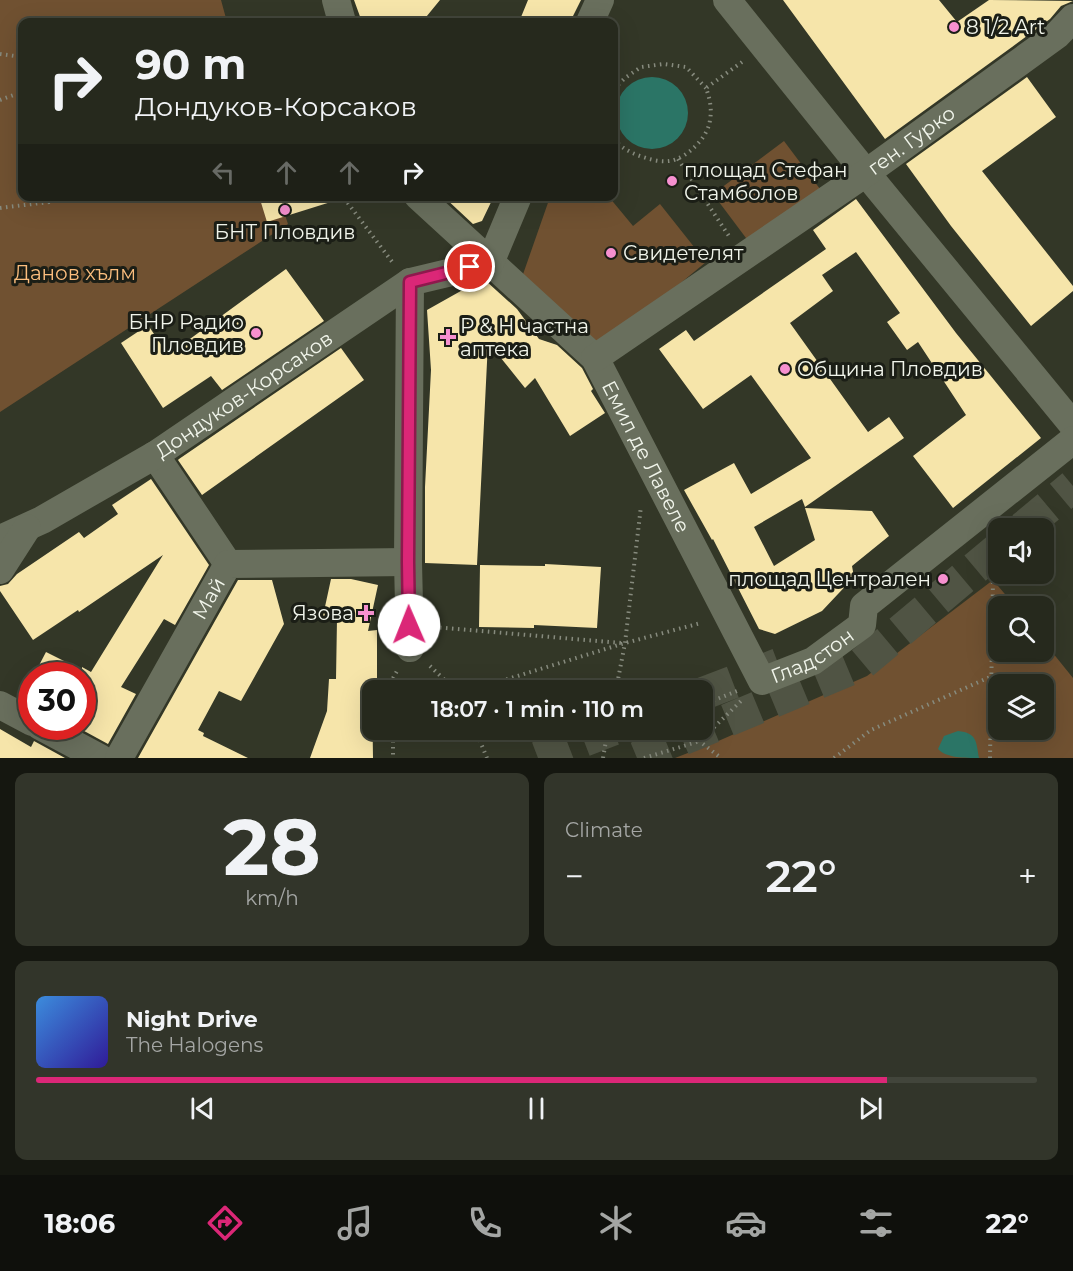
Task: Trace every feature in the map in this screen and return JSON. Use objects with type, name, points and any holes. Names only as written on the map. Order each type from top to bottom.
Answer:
[{"type":"street","points":[[336,0],[341,18]]},
{"type":"street","points":[[592,18],[600,0]]},
{"type":"street","points":[[728,0],[866,173],[1073,425]]},
{"type":"street","name":"ген. Гурко","points":[[595,358],[866,173],[1057,35],[1073,18]]},
{"type":"street","name":"Емил де Лавеле","points":[[423,201],[595,358],[762,681]]},
{"type":"street","points":[[490,263],[516,201]]},
{"type":"street","name":"Дондуков-Корсаков","points":[[0,539],[27,528],[155,455],[410,282],[490,263]]},
{"type":"street","points":[[410,282],[408,562],[410,637]]},
{"type":"street","name":"Гладстон","points":[[762,681],[813,661],[862,625],[864,606],[1073,440]]},
{"type":"street","points":[[155,455],[228,564]]},
{"type":"street","points":[[0,570],[27,528]]},
{"type":"street","name":"Май","points":[[119,758],[228,564],[408,562]]},
{"type":"street","points":[[0,705],[18,715]]},
{"type":"street","points":[[66,740],[100,758]]},
{"type":"path","points":[[706,88],[764,45]]},
{"type":"path","points":[[0,54],[18,56]]},
{"type":"path","points":[[618,85],[641,67],[664,64],[686,67],[706,88],[711,102],[710,123],[688,153],[678,159],[666,162],[633,154],[618,142]]},
{"type":"path","points":[[0,100],[18,93]]},
{"type":"path","points":[[678,159],[743,256]]},
{"type":"path","points":[[0,208],[50,201]]},
{"type":"path","points":[[346,201],[410,282]]},
{"type":"path","points":[[618,680],[625,643],[641,503]]},
{"type":"path","points":[[990,674],[993,584]]},
{"type":"path","points":[[505,680],[625,643],[728,616]]},
{"type":"path","points":[[410,637],[625,643]]},
{"type":"path","points":[[410,637],[447,680]]},
{"type":"path","points":[[834,758],[871,730],[988,678]]},
{"type":"path","points":[[713,701],[762,681]]},
{"type":"path","points":[[644,758],[700,741],[762,681]]},
{"type":"path","points":[[393,740],[393,758]]},
{"type":"path","points":[[480,740],[487,758]]},
{"type":"path","points":[[603,758],[606,740]]},
{"type":"path","points":[[990,740],[990,758]]},
{"type":"path","points":[[700,741],[721,758]]},
{"type":"green space","name":"Данов хълм","points":[[0,0],[221,0],[226,18],[18,18],[18,201],[280,201],[288,224],[0,412]]},
{"type":"green space","points":[[784,141],[820,189],[749,242],[713,194]]},
{"type":"green space","points":[[549,201],[612,201],[633,226],[660,204],[706,262],[600,350],[521,280]]},
{"type":"green space","points":[[988,584],[996,584],[1007,596],[988,596],[988,662],[1054,662],[1054,654],[1073,678],[1073,758],[675,758],[867,676]]},
{"type":"water","points":[[645,78],[659,78],[678,87],[687,106],[687,120],[678,139],[659,148],[645,148],[632,143],[626,139],[618,124],[618,102],[622,93],[632,83]]},
{"type":"water","points":[[958,731],[972,736],[979,758],[951,756],[938,749],[944,736]]},
{"type":"building","points":[[354,0],[440,0],[425,18],[361,18]]},
{"type":"building","points":[[528,0],[581,0],[572,18],[521,18]]},
{"type":"building","points":[[783,0],[939,0],[957,22],[989,0],[1073,1],[1061,6],[1050,19],[885,139]]},
{"type":"building","points":[[1027,77],[1056,117],[982,171],[1073,286],[1073,291],[1031,326],[951,226],[906,164]]},
{"type":"building","points":[[856,199],[956,333],[1041,438],[953,508],[913,456],[966,415],[918,342],[907,350],[887,322],[900,313],[856,252],[822,275],[833,291],[790,323],[868,432],[889,417],[904,438],[805,507],[802,499],[754,527],[774,566],[815,540],[805,508],[872,511],[889,536],[852,566],[854,577],[822,611],[775,634],[759,629],[713,539],[684,490],[734,463],[751,494],[811,458],[751,375],[703,409],[659,349],[686,330],[694,341],[826,249],[813,230]]},
{"type":"building","name":"БНТ Пловдив","points":[[261,201],[334,201],[267,222]]},
{"type":"building","points":[[448,201],[492,201],[482,221],[473,224]]},
{"type":"building","name":"БНР Радио Пловдив","points":[[286,269],[324,321],[222,390],[211,376],[163,408],[121,343],[148,325],[168,355]]},
{"type":"building","points":[[486,281],[517,309],[539,339],[557,345],[582,368],[593,389],[591,391],[605,413],[570,436],[535,378],[525,388],[488,342],[477,565],[425,563],[425,487],[431,370],[427,310],[475,283]]},
{"type":"building","points":[[341,348],[364,380],[202,495],[178,460]]},
{"type":"building","points":[[151,479],[209,565],[175,625],[164,619],[121,687],[136,694],[108,744],[96,737],[96,664],[163,555],[33,640],[0,591],[0,586],[8,584],[17,574],[79,532],[84,538],[118,514],[112,505]]},
{"type":"building","points":[[545,564],[601,567],[597,628],[534,625],[534,628],[479,627],[480,565],[545,566]]},
{"type":"building","points":[[331,579],[351,579],[378,585],[368,631],[377,630],[377,680],[362,680],[362,740],[373,740],[373,758],[310,758],[327,711],[329,679],[336,679],[337,619],[323,616]]},
{"type":"building","points":[[238,580],[272,580],[284,624],[241,701],[219,691],[198,730],[204,733],[203,736],[248,758],[138,758]]},
{"type":"building","points":[[46,652],[66,662],[41,662]]},
{"type":"building","points":[[0,729],[31,747],[34,741],[65,758],[0,758]]},
{"type":"tunnel","points":[[1035,518],[1073,486]]},
{"type":"tunnel","points":[[637,758],[860,665],[988,557]]},
{"type":"tunnel","points":[[713,690],[785,662]]},
{"type":"tunnel","points":[[538,758],[585,740]]},
{"type":"place","name":"8 1/2 Art","points":[[954,27]]},
{"type":"place","name":"площад Стефан Стамболов","points":[[672,181]]},
{"type":"place","name":"БНТ Пловдив","points":[[285,210]]},
{"type":"place","name":"Свидетелят","points":[[611,253]]},
{"type":"place","name":"БНР Радио Пловдив","points":[[256,333]]},
{"type":"place","name":"Р & Н частна аптека","points":[[448,337]]},
{"type":"place","name":"Община Пловдив","points":[[785,369]]},
{"type":"place","name":"площад Централен","points":[[943,579]]},
{"type":"place","name":"Язова","points":[[366,613]]},
{"type":"route","points":[[409,625],[410,282],[470,267]]}]
